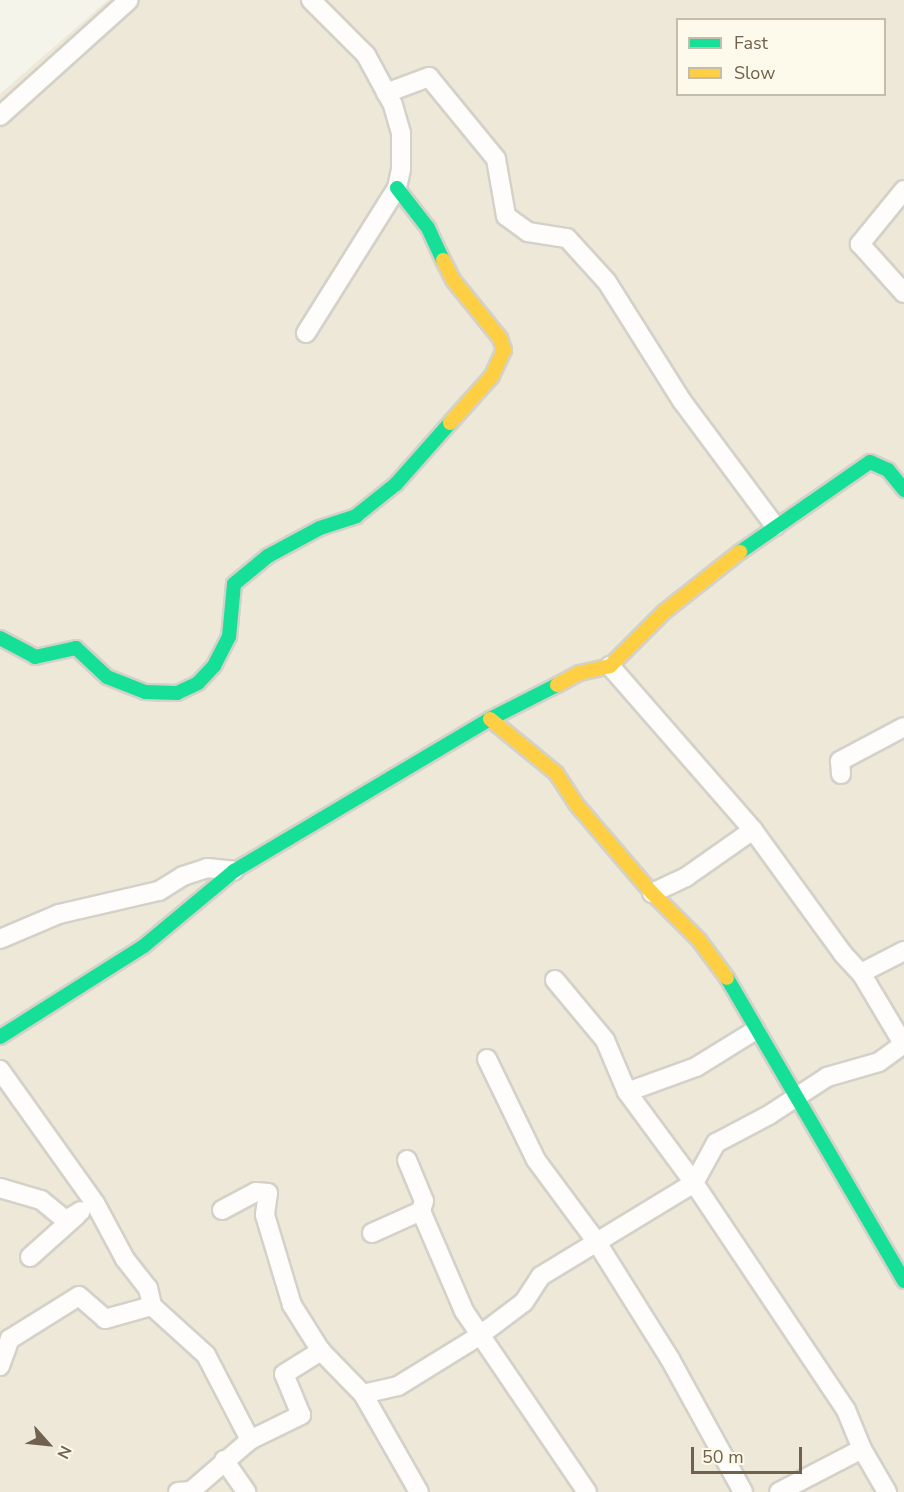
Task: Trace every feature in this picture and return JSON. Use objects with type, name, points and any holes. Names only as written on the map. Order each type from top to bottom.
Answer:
[{"type":"street","points":[[0,116],[129,0]]},
{"type":"street","points":[[306,333],[397,188],[400,133],[386,93],[366,55],[311,0]]},
{"type":"street","points":[[386,93],[429,77],[496,159],[506,216],[528,232],[567,238],[607,282],[682,401],[775,526]]},
{"type":"street","points":[[0,638],[35,657],[76,648],[107,677],[145,692],[177,693],[198,683],[214,666],[229,637],[234,584],[268,556],[376,503],[492,376],[504,350],[500,338],[453,280],[428,228],[397,188]]},
{"type":"street","points":[[904,189],[860,244],[904,293]]},
{"type":"street","points":[[0,1037],[144,946],[234,871],[490,719],[580,673],[610,666],[664,612],[775,526],[870,462],[888,470],[904,490]]},
{"type":"street","points":[[363,1394],[398,1386],[479,1336],[524,1302],[541,1276],[596,1240],[694,1183],[716,1143],[797,1097],[827,1077],[879,1062],[904,1044],[861,973],[843,954],[753,830],[610,666]]},
{"type":"street","points":[[490,719],[556,773],[576,804],[652,893],[699,940],[734,987],[756,1030],[904,1281]]},
{"type":"street","points":[[841,774],[840,761],[904,728]]},
{"type":"street","points":[[652,893],[686,877],[753,830]]},
{"type":"street","points":[[0,939],[59,914],[159,891],[183,876],[207,868],[234,871]]},
{"type":"street","points":[[861,973],[904,951]]},
{"type":"street","points":[[555,980],[605,1040],[627,1092],[694,1183],[846,1410],[862,1449],[887,1492]]},
{"type":"street","points":[[627,1092],[696,1067],[756,1030]]},
{"type":"street","points":[[487,1059],[536,1160],[596,1240],[670,1359],[743,1492]]},
{"type":"street","points":[[0,1070],[88,1207],[124,1259],[148,1288],[152,1305],[206,1355],[250,1440]]},
{"type":"street","points":[[406,1160],[424,1201],[421,1212],[479,1336],[587,1492]]},
{"type":"street","points":[[0,1188],[41,1200],[66,1220],[88,1207]]},
{"type":"street","points":[[222,1210],[256,1192],[267,1193],[265,1215],[292,1305],[321,1351],[363,1394],[419,1492]]},
{"type":"street","points":[[30,1257],[88,1207]]},
{"type":"street","points":[[372,1233],[421,1212]]},
{"type":"street","points":[[0,1366],[10,1339],[79,1296],[105,1319],[152,1305]]},
{"type":"street","points":[[178,1492],[191,1491],[224,1460],[250,1440],[301,1415],[284,1374],[321,1351]]},
{"type":"street","points":[[779,1492],[862,1449]]},
{"type":"street","points":[[224,1460],[246,1492]]},
{"type":"shaded area","points":[[108,0],[904,0],[904,1492],[0,1492],[0,94]]},
{"type":"traffic: fast","points":[[397,188],[428,228],[443,260]]},
{"type":"traffic: fast","points":[[0,638],[35,657],[76,648],[107,677],[145,692],[177,693],[198,683],[214,666],[229,637],[234,584],[268,556],[320,528],[356,516],[396,484],[450,423]]},
{"type":"traffic: fast","points":[[740,552],[870,462],[888,470],[904,490]]},
{"type":"traffic: fast","points":[[0,1037],[144,946],[234,871],[490,719],[557,685]]},
{"type":"traffic: fast","points":[[727,978],[904,1281]]},
{"type":"traffic: slow","points":[[443,260],[453,280],[500,338],[504,350],[492,376],[450,423]]},
{"type":"traffic: slow","points":[[557,685],[580,673],[610,666],[664,612],[740,552]]},
{"type":"traffic: slow","points":[[490,719],[556,773],[576,804],[652,893],[699,940],[727,978]]}]
